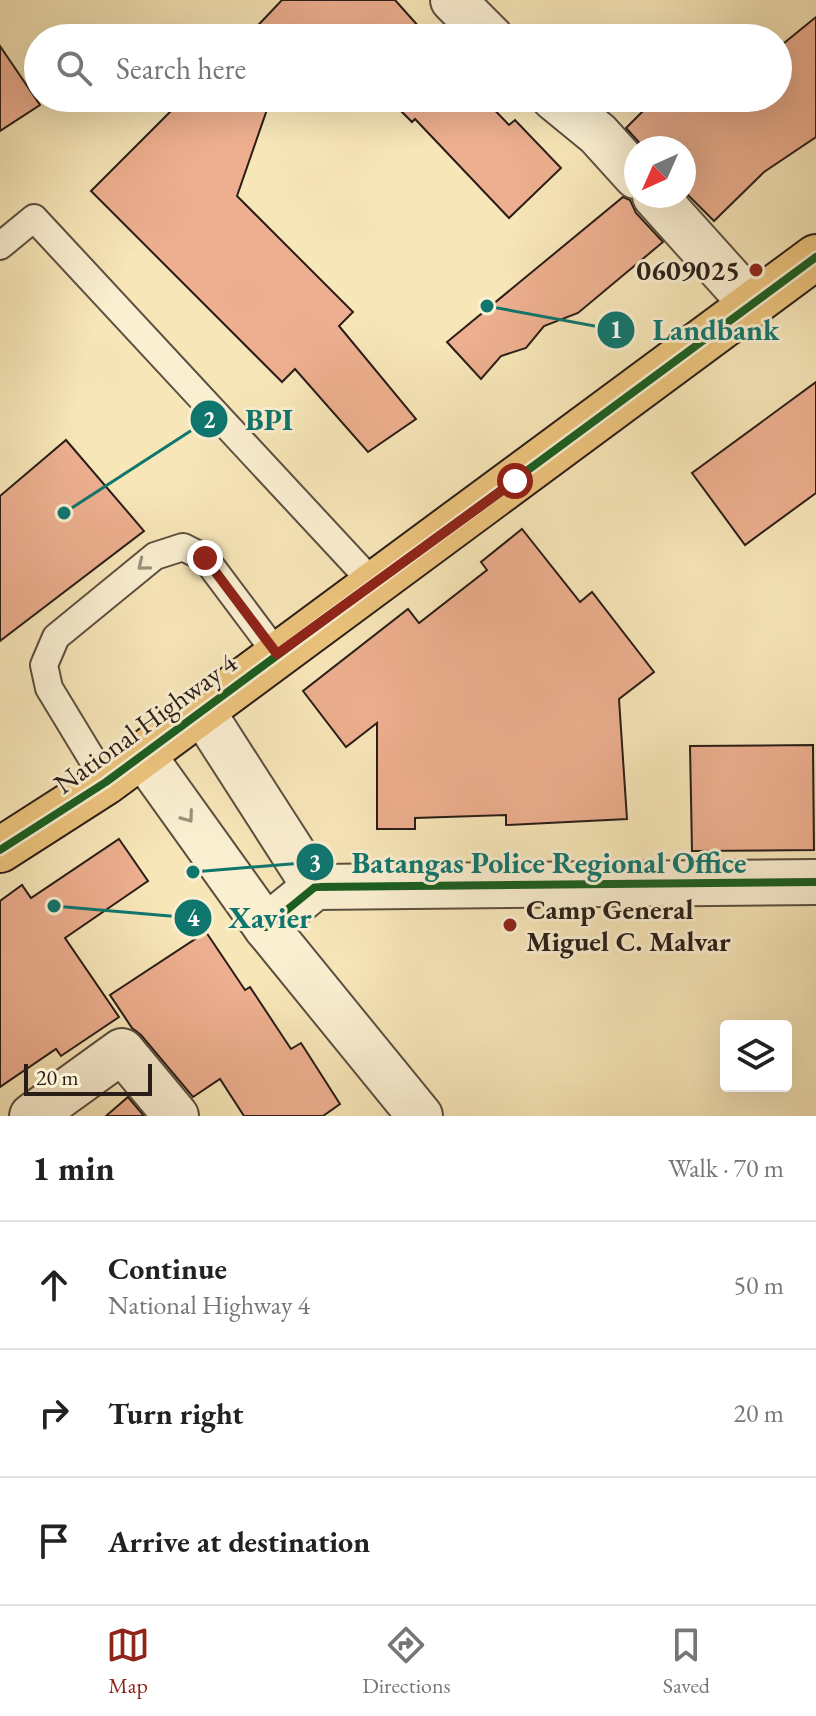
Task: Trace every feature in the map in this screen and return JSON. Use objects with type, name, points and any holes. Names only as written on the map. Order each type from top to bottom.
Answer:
[{"type":"main road","name":"National Highway 4","points":[[0,850],[106,782],[816,257]]},
{"type":"street","points":[[453,0],[477,24]]},
{"type":"street","points":[[571,112],[598,134],[624,163]]},
{"type":"street","points":[[666,208],[753,305]]},
{"type":"street","points":[[202,711],[315,887]]},
{"type":"street","points":[[142,754],[266,927],[420,1116]]},
{"type":"street","points":[[266,927],[315,887],[816,882]]},
{"type":"street","points":[[32,1116],[122,1051],[176,1116]]},
{"type":"lane","points":[[0,246],[34,218],[373,583]]},
{"type":"lane","points":[[106,782],[49,688],[44,665],[56,637],[155,556],[183,547],[205,558],[277,654]]},
{"type":"building","points":[[282,0],[395,0],[416,24],[259,24]]},
{"type":"building","points":[[816,17],[816,137],[764,172],[714,221],[696,203],[696,136],[633,136],[626,128],[642,112],[792,112],[792,37]]},
{"type":"building","points":[[0,46],[24,81],[24,112],[29,112],[0,131]]},
{"type":"building","points":[[170,112],[266,112],[237,196],[353,312],[339,326],[416,419],[368,452],[295,369],[282,382],[91,191]]},
{"type":"building","points":[[402,112],[496,112],[509,125],[515,120],[561,168],[509,218],[415,119],[412,122]]},
{"type":"building","points":[[623,197],[624,208],[634,208],[663,242],[578,313],[544,326],[526,348],[501,356],[481,379],[447,342]]},
{"type":"building","points":[[816,382],[816,493],[745,545],[692,473]]},
{"type":"building","points":[[66,440],[144,531],[0,641],[0,496]]},
{"type":"building","points":[[522,529],[580,602],[592,592],[654,672],[619,699],[627,819],[506,825],[506,815],[415,818],[415,829],[377,829],[377,723],[346,747],[303,691],[408,609],[419,623],[487,570],[481,562]]},
{"type":"building","points":[[813,745],[814,850],[692,851],[690,746]]},
{"type":"building","points":[[119,839],[148,881],[65,938],[119,1017],[61,1056],[56,1049],[0,1087],[0,901],[22,885],[31,898]]},
{"type":"building","points":[[206,932],[245,990],[250,987],[291,1049],[301,1043],[340,1104],[323,1116],[244,1116],[220,1079],[193,1097],[132,1028],[110,995]]},
{"type":"building","points":[[128,1097],[144,1116],[106,1116]]},
{"type":"cycle path","points":[[0,850],[106,782],[816,257]]},
{"type":"cycle path","points":[[266,927],[315,887],[816,882]]},
{"type":"place","name":"0609025","points":[[756,270]]},
{"type":"place","name":"Landbank","points":[[487,306]]},
{"type":"place","name":"BPI","points":[[64,513]]},
{"type":"place","name":"Batangas Police Regional Office","points":[[193,872]]},
{"type":"place","name":"Xavier","points":[[54,906]]},
{"type":"place","name":"Camp General Miguel C. Malvar","points":[[510,925]]},
{"type":"route","points":[[205,558],[277,654],[515,481]]}]
